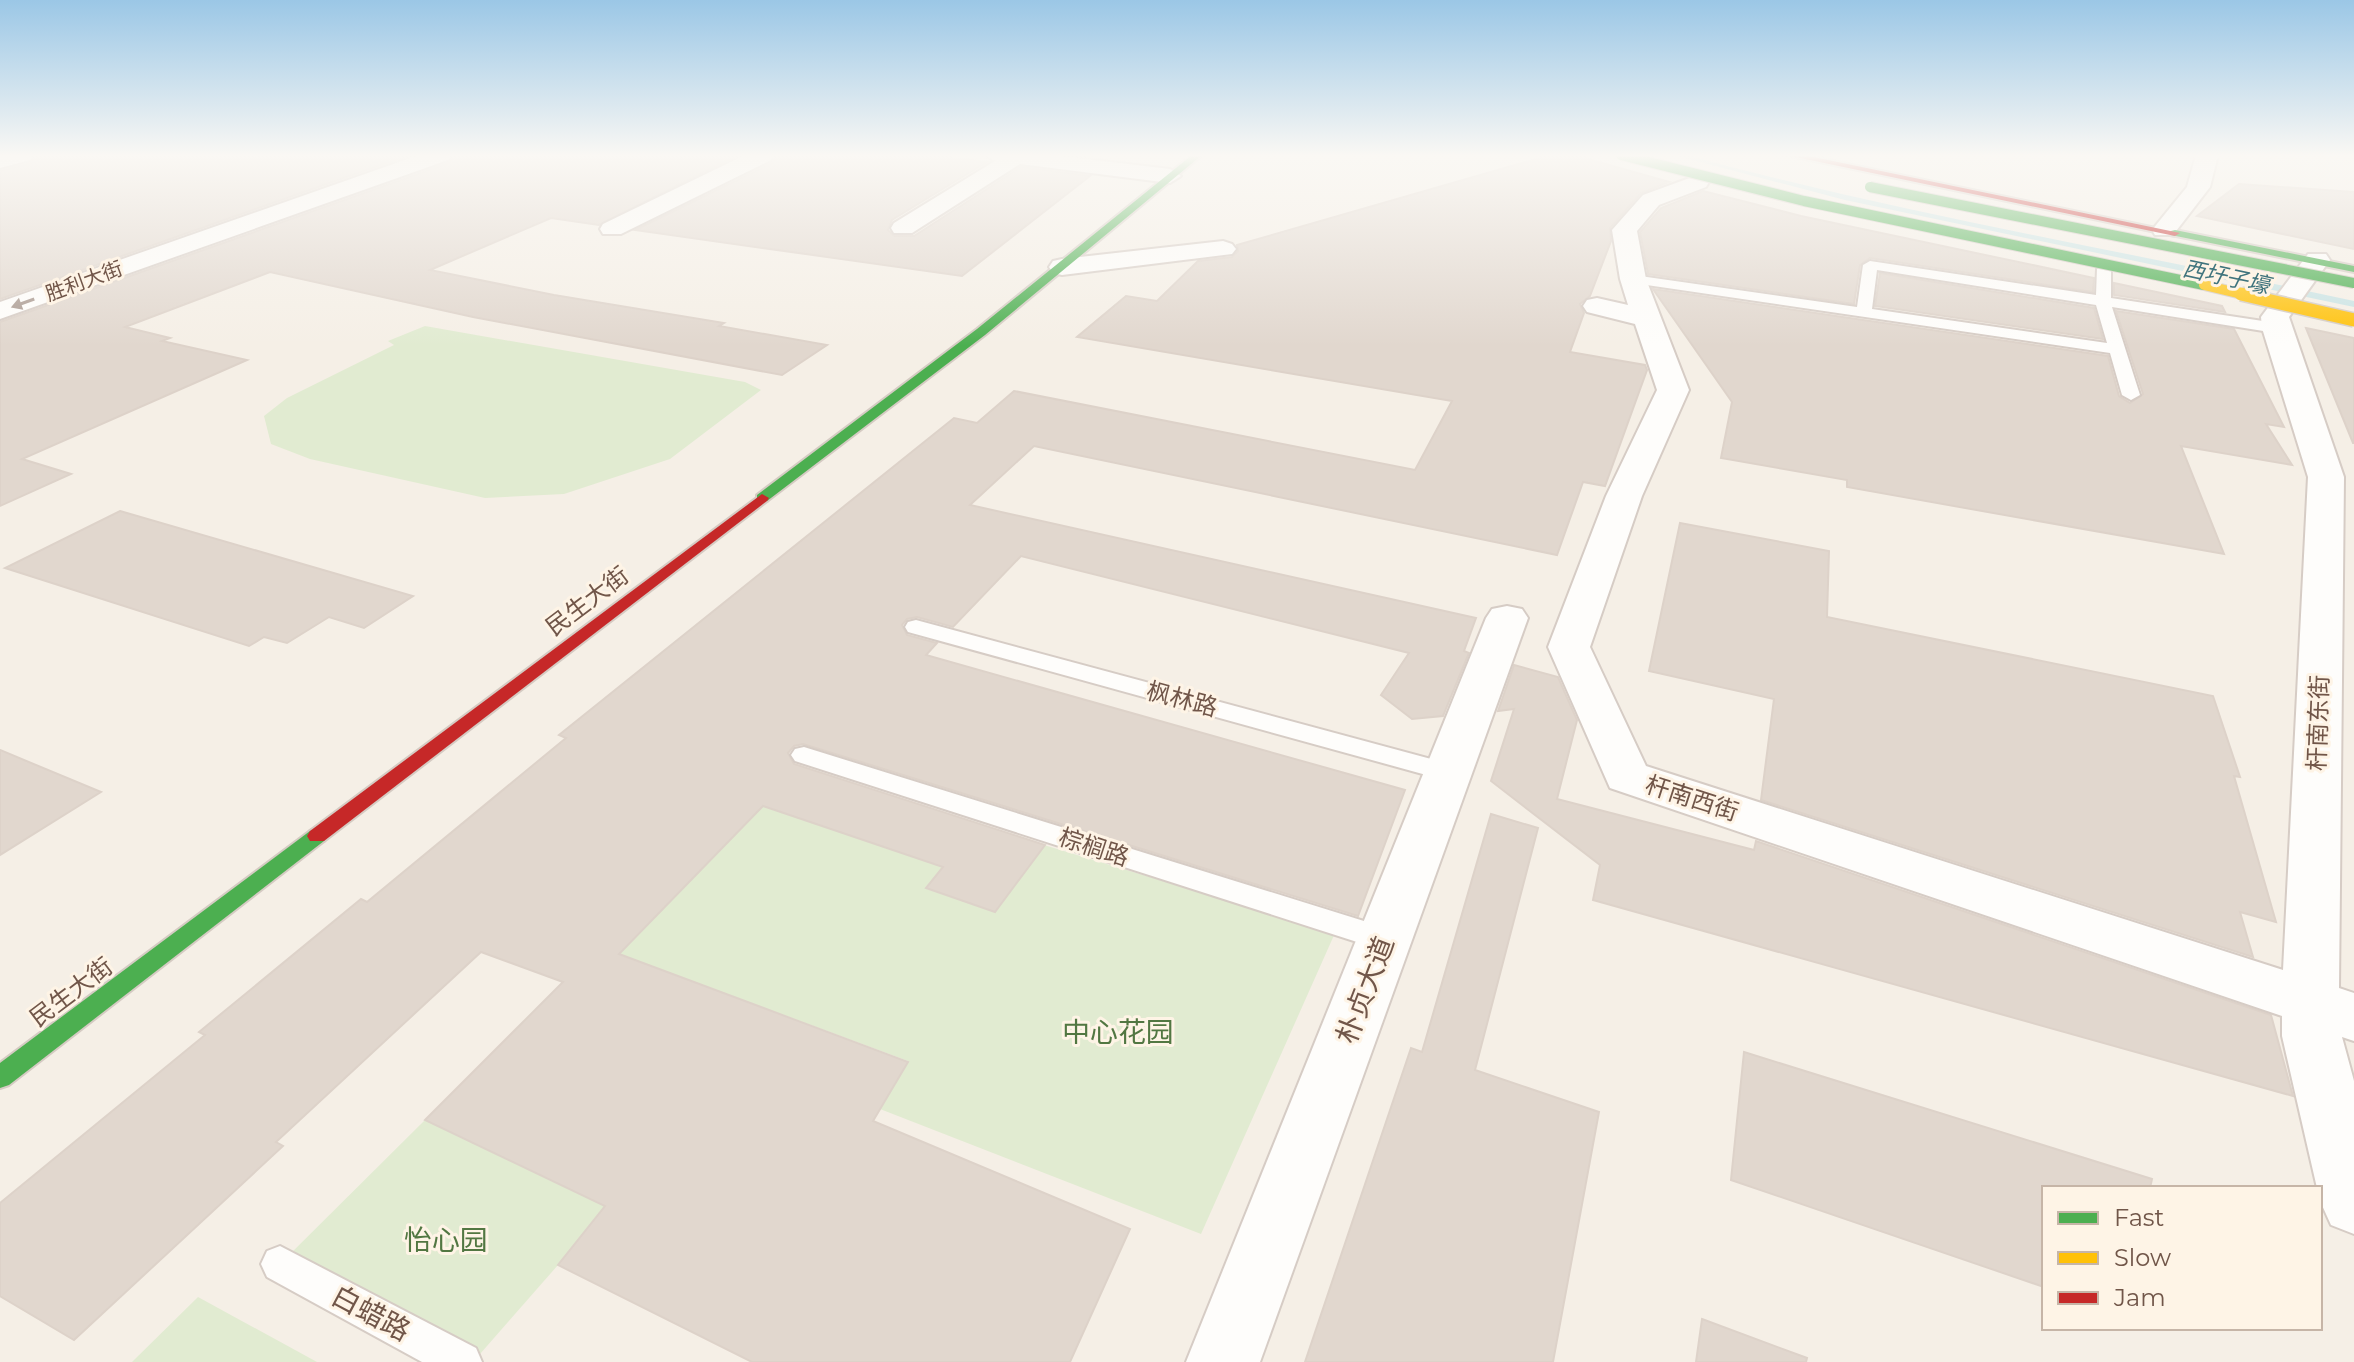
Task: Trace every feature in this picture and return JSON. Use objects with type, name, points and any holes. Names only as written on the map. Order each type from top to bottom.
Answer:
[{"type":"main road","name":"民生大街","points":[[0,1077],[968,342],[1119,219]]},
{"type":"main road","points":[[1877,219],[2109,265],[2354,320]]},
{"type":"main road","points":[[1930,219],[2354,308]]},
{"type":"main road","points":[[1979,219],[2354,296]]},
{"type":"main road","points":[[2023,219],[2354,283]]},
{"type":"main road","points":[[2104,219],[2336,265]]},
{"type":"main road","points":[[2278,319],[2354,328]]},
{"type":"street","name":"胜利大街","points":[[0,311],[261,219]]},
{"type":"street","points":[[612,229],[633,219]]},
{"type":"street","points":[[903,228],[917,219]]},
{"type":"street","name":"杆南西街","points":[[1634,219],[1624,230],[1640,298],[1673,390],[1624,496],[1569,647],[1627,777],[2332,1010]]},
{"type":"street","points":[[1901,219],[2104,269],[2278,319],[2336,265]]},
{"type":"street","points":[[2164,230],[2175,219]]},
{"type":"street","points":[[1062,267],[1223,249]]},
{"type":"street","points":[[1597,306],[1640,298]]},
{"type":"street","name":"杆南东街","points":[[2278,319],[2326,477],[2332,1010],[2312,1036],[2354,1203]]},
{"type":"street","name":"朴贞大道","points":[[1223,1362],[1507,618]]},
{"type":"lane","points":[[1864,313],[1870,265],[2103,302],[2278,319]]},
{"type":"lane","points":[[2104,269],[2103,302],[2131,395]]},
{"type":"lane","points":[[1640,298],[1864,313],[2117,349]]},
{"type":"lane","name":"枫林路","points":[[916,627],[1448,772]]},
{"type":"lane","name":"棕榈路","points":[[804,755],[1385,939]]},
{"type":"lane","name":"白蜡路","points":[[280,1264],[462,1362]]},
{"type":"green space","points":[[425,326],[745,382],[761,390],[670,459],[564,494],[485,498],[310,459],[271,444],[264,416],[287,398],[394,345],[388,341]]},
{"type":"green space","name":"中心花园","points":[[763,806],[943,867],[927,889],[995,911],[1044,845],[1335,933],[1201,1234],[880,1109],[908,1061],[619,954]]},
{"type":"green space","name":"怡心园","points":[[425,1120],[605,1206],[473,1362],[280,1264]]},
{"type":"green space","points":[[198,1297],[317,1362],[132,1362]]},
{"type":"building","points":[[0,219],[228,219],[0,299]]},
{"type":"building","points":[[292,219],[550,219],[430,270],[554,295],[724,323],[719,326],[827,345],[782,375],[473,317],[270,272],[125,327],[170,338],[162,341],[247,360],[22,459],[71,474],[0,506],[0,322]]},
{"type":"building","points":[[555,219],[612,219],[599,225]]},
{"type":"building","points":[[658,219],[894,219],[888,230],[894,236],[914,236],[941,219],[1036,219],[962,276],[635,230]]},
{"type":"building","points":[[1329,219],[1618,219],[1610,228],[1611,241],[1590,296],[1580,304],[1584,313],[1570,352],[1645,365],[1647,370],[1605,486],[1583,482],[1557,555],[1034,446],[970,505],[1476,618],[1464,651],[1469,653],[1443,716],[1412,719],[1381,695],[1409,653],[1021,556],[953,627],[917,617],[907,619],[902,625],[907,635],[937,643],[926,655],[1405,790],[1358,916],[803,744],[794,746],[788,753],[794,764],[1045,845],[995,912],[926,888],[943,867],[763,806],[619,954],[908,1062],[873,1121],[1130,1229],[1070,1362],[752,1362],[558,1265],[605,1206],[425,1120],[563,982],[481,952],[276,1142],[283,1146],[74,1340],[0,1296],[0,1203],[205,1035],[199,1032],[361,899],[367,902],[566,738],[559,735],[954,418],[977,423],[1014,391],[1415,470],[1452,401],[1077,337],[1126,296],[1157,301],[1198,261],[1232,257],[1238,251],[1237,245]]},
{"type":"building","points":[[1652,219],[1813,219],[2094,278],[2093,292],[1870,258],[1860,265],[1854,304],[1648,274],[1640,232]]},
{"type":"building","points":[[2209,219],[2354,219],[2354,249]]},
{"type":"building","points":[[1880,273],[2094,308],[2103,339],[1875,306]]},
{"type":"building","points":[[2114,283],[2222,306],[2225,312],[2114,295]]},
{"type":"building","points":[[1653,289],[2108,356],[2119,396],[2130,403],[2143,394],[2116,311],[2234,329],[2284,427],[2266,424],[2292,465],[2181,446],[2224,554],[1847,487],[1847,480],[1721,458],[1732,402]]},
{"type":"building","points":[[2306,328],[2354,338],[2354,443],[2353,443]]},
{"type":"building","points":[[120,511],[413,596],[364,628],[329,617],[287,643],[264,637],[249,646],[5,568]]},
{"type":"building","points":[[1680,523],[1829,551],[1827,617],[2213,696],[2240,777],[2234,776],[2276,922],[2240,912],[2253,957],[1761,800],[1774,699],[1649,671]]},
{"type":"building","points":[[1514,665],[1558,677],[1577,720],[1557,799],[1754,850],[1756,841],[2271,1015],[2293,1096],[1593,900],[1600,865],[1491,781],[1514,709],[1498,711]]},
{"type":"building","points":[[0,750],[101,792],[0,855]]},
{"type":"building","points":[[1491,814],[1538,828],[1475,1070],[1599,1112],[1553,1362],[1305,1362],[1411,1048],[1422,1052]]},
{"type":"building","points":[[1744,1052],[2152,1179],[2150,1186],[2042,1186],[2042,1286],[1731,1180]]},
{"type":"building","points":[[1702,1319],[1807,1358],[1806,1362],[1696,1362]]},
{"type":"waterway","name":"西圩子壕","points":[[1937,219],[2354,304]]},
{"type":"traffic: fast","points":[[762,498],[981,332],[1120,219]]},
{"type":"traffic: fast","points":[[1888,219],[2204,285]]},
{"type":"traffic: fast","points":[[2029,219],[2354,283]]},
{"type":"traffic: fast","points":[[2175,233],[2354,269]]},
{"type":"traffic: fast","points":[[0,1077],[317,836]]},
{"type":"traffic: jam","points":[[2104,219],[2175,233]]},
{"type":"traffic: jam","points":[[317,836],[762,498]]},
{"type":"traffic: slow","points":[[2204,285],[2354,320]]}]
